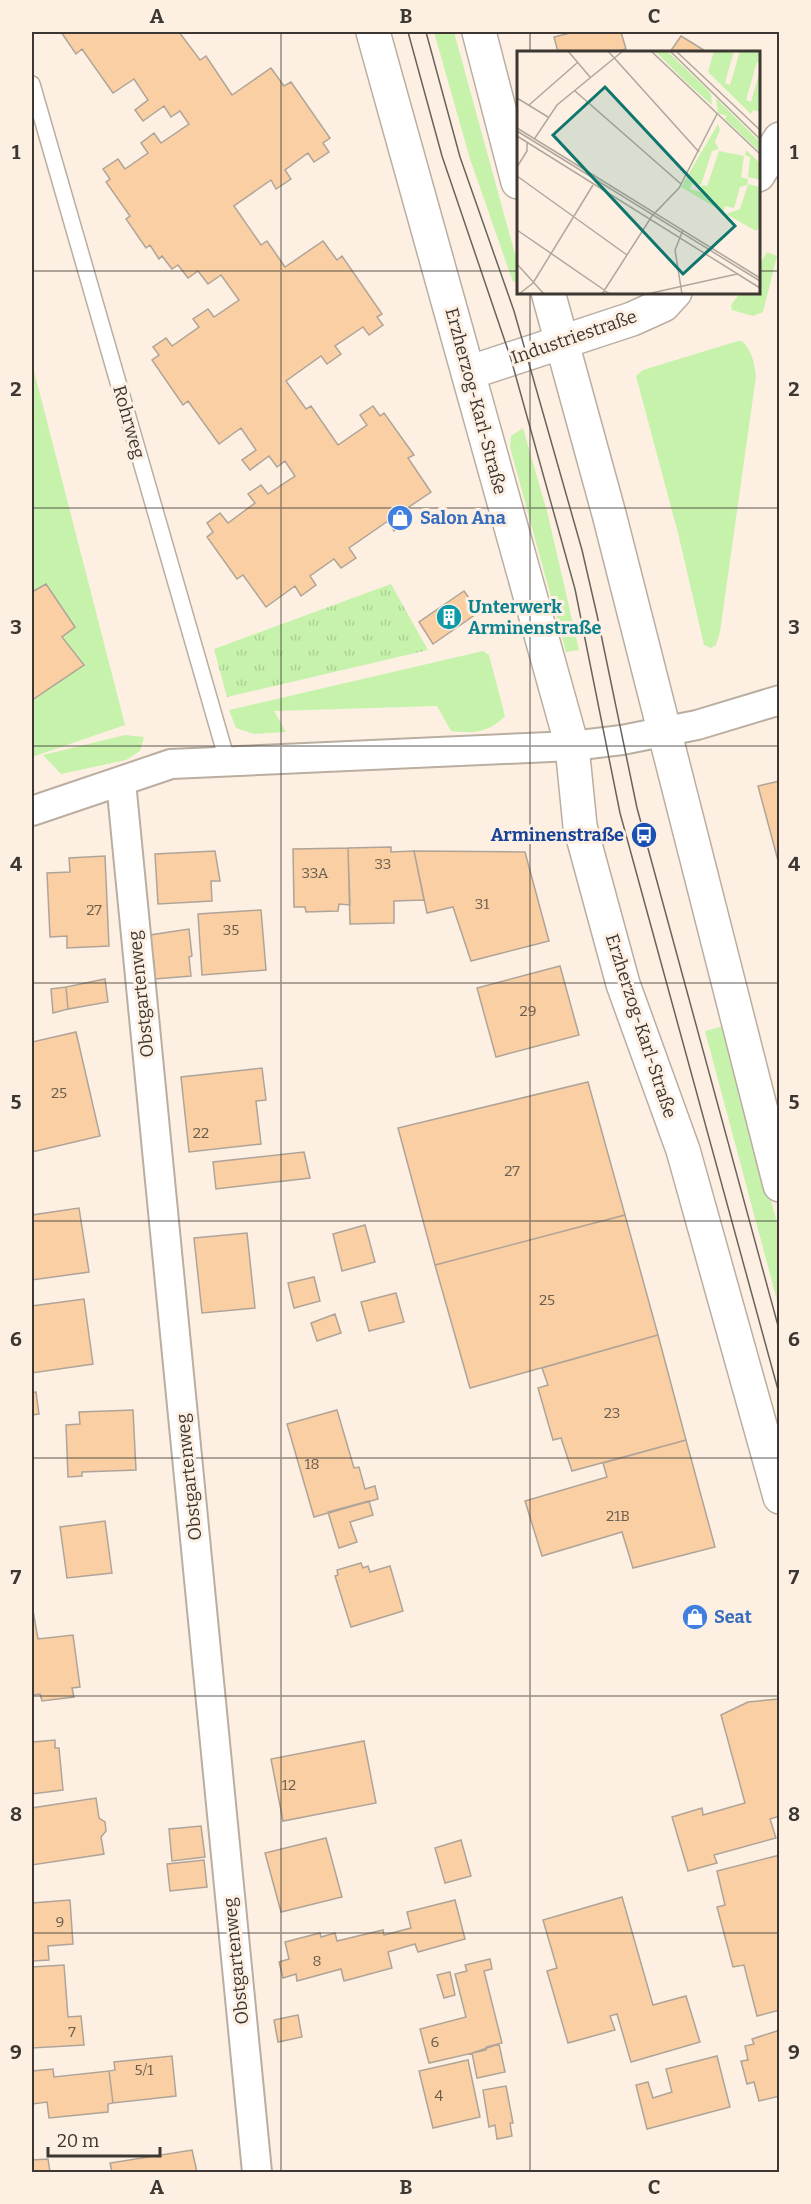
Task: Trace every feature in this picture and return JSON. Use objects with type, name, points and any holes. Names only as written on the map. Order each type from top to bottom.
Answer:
[{"type":"main road","name":"Erzherzog-Karl-Straße","points":[[374,32],[572,746],[580,826],[620,972],[683,1150],[780,1497]]},
{"type":"main road","points":[[479,32],[517,174]]},
{"type":"main road","points":[[760,173],[780,139]]},
{"type":"main road","points":[[549,294],[609,514],[780,1185]]},
{"type":"main road","name":"Industriestraße","points":[[468,373],[632,319],[663,305],[673,294]]},
{"type":"street","points":[[32,811],[171,764],[572,746],[622,740],[697,725],[780,700]]},
{"type":"street","name":"Obstgartenweg","points":[[121,782],[257,2172]]},
{"type":"lane","name":"Rohrweg","points":[[32,84],[227,760]]},
{"type":"green space","points":[[434,32],[454,32],[517,261],[517,280],[513,282],[470,159]]},
{"type":"green space","points":[[767,252],[777,256],[763,312],[753,316],[732,310],[731,305],[739,294],[760,294],[760,263]]},
{"type":"green space","points":[[742,341],[750,353],[756,376],[720,632],[716,645],[711,648],[704,645],[679,537],[636,376],[643,370]]},
{"type":"green space","points":[[32,363],[125,725],[32,757],[32,700],[84,665],[62,637],[75,627],[46,585],[32,592]]},
{"type":"green space","points":[[523,428],[548,515],[579,650],[566,652],[510,447],[511,436]]},
{"type":"green space","points":[[391,584],[428,650],[227,697],[214,649]]},
{"type":"green space","points":[[483,651],[489,655],[505,716],[492,726],[480,731],[451,731],[437,706],[274,711],[286,732],[254,734],[236,728],[229,710]]},
{"type":"green space","points":[[125,735],[144,737],[140,751],[126,760],[61,774],[43,755]]},
{"type":"green space","points":[[724,1026],[779,1230],[779,1308],[705,1031]]},
{"type":"building","points":[[61,32],[179,32],[200,60],[206,56],[232,95],[271,68],[284,86],[291,82],[330,138],[323,143],[329,152],[314,162],[308,153],[285,170],[291,179],[276,189],[271,180],[234,206],[261,245],[267,241],[285,267],[323,241],[337,260],[342,256],[382,314],[377,317],[383,325],[369,335],[363,327],[335,346],[341,354],[327,364],[321,356],[286,381],[306,409],[311,406],[338,445],[367,425],[360,415],[373,406],[380,416],[384,413],[414,455],[408,458],[431,492],[403,511],[410,520],[394,531],[388,521],[349,548],[356,558],[341,568],[334,559],[310,576],[316,585],[301,596],[295,586],[266,607],[243,575],[237,579],[207,537],[213,532],[207,523],[220,513],[228,523],[255,503],[248,494],[261,485],[268,494],[295,476],[285,461],[277,467],[269,456],[250,470],[242,460],[256,450],[241,428],[219,444],[188,401],[183,405],[152,360],[159,355],[153,347],[166,338],[172,346],[199,327],[193,319],[208,309],[214,317],[239,300],[221,275],[208,284],[198,271],[188,278],[178,265],[172,269],[162,256],[159,259],[150,245],[146,248],[126,219],[130,216],[106,182],[110,179],[103,169],[118,159],[125,169],[148,153],[141,143],[154,133],[161,143],[189,124],[180,111],[171,117],[164,106],[143,121],[135,110],[148,100],[134,79],[113,93],[82,49],[76,54]]},
{"type":"building","points":[[574,32],[621,32],[626,49],[621,51],[558,51],[554,37]]},
{"type":"building","points":[[681,36],[705,51],[671,51]]},
{"type":"building","points":[[46,584],[75,627],[62,637],[84,665],[32,700],[32,592]]},
{"type":"building","name":"Unterwerk Arminenstraße","points":[[464,591],[479,612],[433,644],[419,622]]},
{"type":"building","points":[[780,781],[780,868],[758,786]]},
{"type":"building","points":[[391,847],[391,852],[414,851],[424,900],[394,901],[394,923],[350,924],[348,848]]},
{"type":"building","points":[[348,848],[350,905],[339,904],[338,911],[306,912],[305,907],[294,907],[293,849]]},
{"type":"building","points":[[215,851],[220,881],[211,881],[212,901],[158,904],[155,854]]},
{"type":"building","points":[[414,851],[525,852],[549,941],[471,961],[453,907],[427,913]]},
{"type":"building","points":[[105,856],[109,946],[67,948],[67,936],[50,937],[47,873],[70,872],[69,858]]},
{"type":"building","points":[[261,910],[266,970],[202,975],[198,914]]},
{"type":"building","points":[[189,929],[192,956],[189,957],[191,976],[155,979],[154,961],[151,961],[150,935]]},
{"type":"building","points":[[560,966],[579,1035],[496,1057],[477,988]]},
{"type":"building","points":[[105,979],[108,1002],[68,1009],[66,987]]},
{"type":"building","points":[[66,987],[68,1009],[53,1013],[51,989]]},
{"type":"building","points":[[76,1032],[100,1136],[32,1152],[32,1042]]},
{"type":"building","points":[[262,1068],[266,1100],[256,1101],[261,1144],[189,1152],[181,1077]]},
{"type":"building","points":[[588,1082],[625,1215],[435,1265],[398,1128]]},
{"type":"building","points":[[304,1152],[310,1178],[216,1189],[213,1162]]},
{"type":"building","points":[[79,1208],[89,1272],[32,1280],[32,1215]]},
{"type":"building","points":[[625,1215],[658,1335],[470,1388],[435,1265]]},
{"type":"building","points":[[365,1225],[375,1262],[342,1271],[333,1234]]},
{"type":"building","points":[[247,1233],[255,1308],[202,1313],[194,1238]]},
{"type":"building","points":[[314,1277],[320,1301],[294,1308],[288,1283]]},
{"type":"building","points":[[396,1293],[404,1322],[369,1331],[361,1302]]},
{"type":"building","points":[[84,1299],[93,1364],[32,1373],[32,1306]]},
{"type":"building","points":[[335,1314],[341,1333],[317,1341],[311,1323]]},
{"type":"building","points":[[658,1335],[686,1440],[572,1471],[561,1438],[553,1440],[538,1388],[548,1385],[542,1368]]},
{"type":"building","points":[[36,1392],[39,1414],[32,1415],[32,1393]]},
{"type":"building","points":[[133,1410],[136,1470],[82,1472],[82,1476],[68,1477],[66,1425],[80,1424],[79,1412]]},
{"type":"building","points":[[337,1410],[354,1468],[359,1467],[365,1489],[375,1486],[378,1499],[314,1517],[287,1424]]},
{"type":"building","points":[[686,1440],[715,1547],[633,1568],[622,1532],[542,1556],[525,1501],[607,1477],[603,1463]]},
{"type":"building","points":[[369,1501],[373,1515],[350,1522],[357,1542],[339,1548],[328,1512]]},
{"type":"building","points":[[105,1521],[112,1573],[67,1578],[60,1527]]},
{"type":"building","points":[[361,1563],[363,1568],[368,1566],[370,1572],[390,1566],[403,1611],[351,1627],[335,1576],[338,1575],[337,1570]]},
{"type":"building","points":[[32,1605],[38,1639],[73,1635],[80,1687],[72,1688],[74,1697],[42,1701],[40,1694],[32,1695]]},
{"type":"building","points":[[778,1699],[780,1816],[770,1819],[776,1838],[714,1855],[717,1863],[688,1871],[672,1817],[702,1808],[703,1815],[745,1803],[721,1715],[748,1702]]},
{"type":"building","points":[[55,1740],[55,1748],[59,1748],[63,1790],[32,1794],[33,1742]]},
{"type":"building","points":[[364,1741],[376,1803],[283,1821],[271,1759]]},
{"type":"building","points":[[96,1798],[99,1818],[105,1822],[106,1831],[101,1837],[104,1854],[32,1865],[32,1808]]},
{"type":"building","points":[[201,1826],[205,1857],[172,1861],[169,1829]]},
{"type":"building","points":[[326,1838],[342,1897],[281,1912],[265,1853]]},
{"type":"building","points":[[461,1840],[471,1876],[445,1883],[435,1848]]},
{"type":"building","points":[[780,1855],[780,2010],[757,2016],[744,1965],[733,1967],[717,1907],[725,1905],[717,1871]]},
{"type":"building","points":[[204,1860],[207,1887],[170,1891],[167,1864]]},
{"type":"building","points":[[622,1897],[653,2005],[686,1996],[700,2042],[631,2062],[617,2014],[610,2016],[615,2030],[568,2043],[547,1971],[557,1968],[543,1920]]},
{"type":"building","points":[[70,1900],[73,1944],[48,1946],[49,1960],[32,1961],[32,1903]]},
{"type":"building","points":[[455,1900],[465,1939],[418,1952],[415,1944],[388,1952],[392,1968],[344,1981],[341,1969],[297,1981],[296,1974],[283,1978],[279,1962],[289,1959],[285,1942],[320,1933],[321,1937],[335,1933],[337,1941],[383,1930],[384,1935],[411,1928],[407,1912]]},
{"type":"building","points":[[490,1959],[492,1969],[484,1971],[502,2043],[486,2047],[486,2050],[429,2063],[420,2029],[466,2017],[455,1974],[467,1971],[465,1965]]},
{"type":"building","points":[[64,1965],[68,2017],[81,2016],[84,2045],[32,2048],[32,1967]]},
{"type":"building","points":[[450,1972],[455,1995],[444,1998],[437,1975]]},
{"type":"building","points":[[298,2015],[302,2037],[278,2042],[274,2020]]},
{"type":"building","points":[[780,2030],[780,2096],[759,2101],[754,2082],[747,2084],[741,2061],[748,2060],[745,2046],[754,2044],[752,2039]]},
{"type":"building","points":[[499,2044],[505,2072],[477,2078],[472,2053]]},
{"type":"building","points":[[172,2056],[176,2096],[113,2103],[109,2071],[115,2070],[114,2062]]},
{"type":"building","points":[[717,2056],[730,2107],[647,2129],[636,2085],[648,2082],[653,2098],[672,2092],[666,2069]]},
{"type":"building","points":[[468,2060],[480,2117],[433,2128],[419,2071]]},
{"type":"building","points":[[53,2069],[54,2077],[109,2071],[113,2103],[108,2104],[108,2112],[49,2118],[47,2102],[33,2104],[32,2071]]},
{"type":"building","points":[[506,2086],[513,2123],[510,2123],[512,2136],[497,2139],[495,2125],[489,2127],[483,2090]]},
{"type":"building","points":[[192,2150],[197,2172],[112,2172],[110,2163]]},
{"type":"building","points":[[48,2159],[50,2172],[32,2172],[32,2160]]},
{"type":"tram line","points":[[408,32],[442,156],[511,359],[575,589],[620,813],[780,1397]]},
{"type":"tram line","points":[[426,32],[460,157],[514,311],[582,550],[637,808],[780,1333]]},
{"type":"place","name":"Salon Ana","points":[[400,518]]},
{"type":"place","name":"Unterwerk Arminenstraße","points":[[449,617]]},
{"type":"place","name":"Arminenstraße","points":[[644,835]]},
{"type":"place","name":"Seat","points":[[695,1617]]}]
